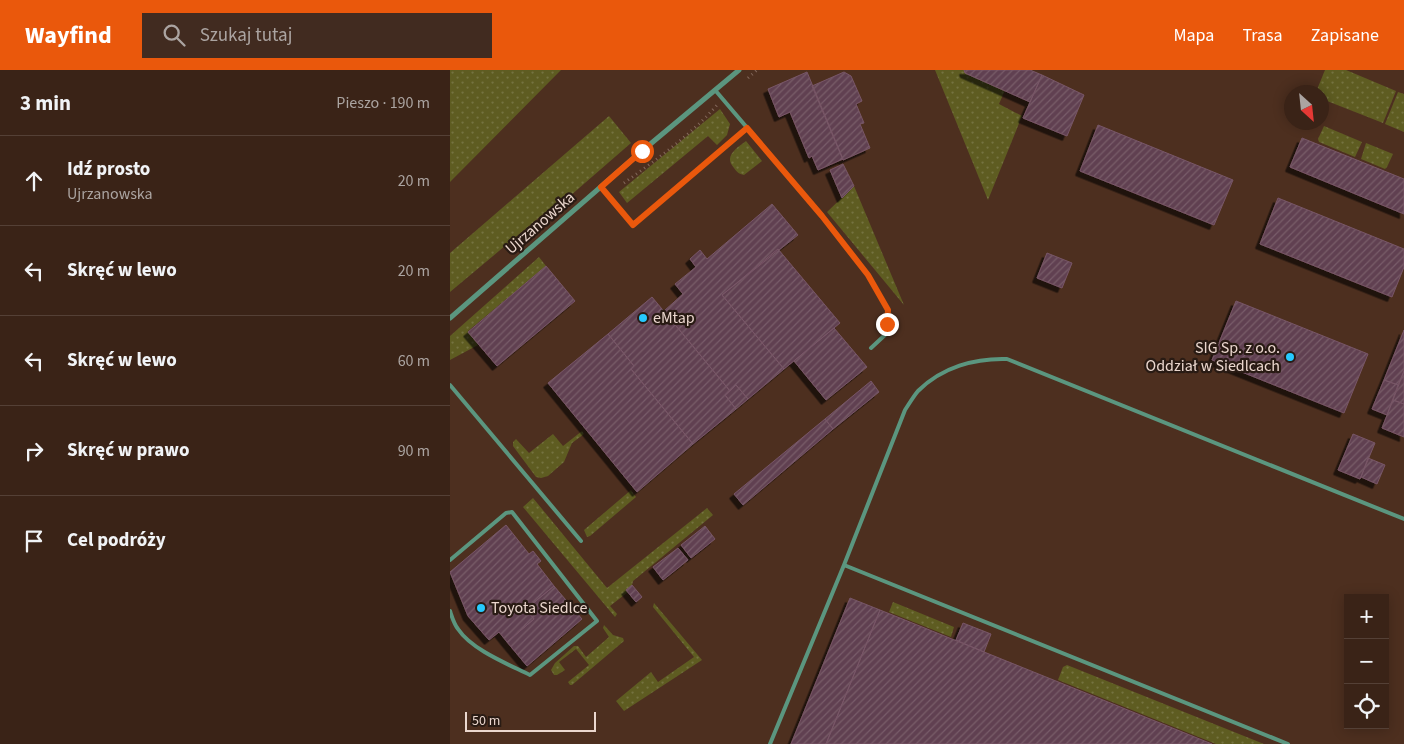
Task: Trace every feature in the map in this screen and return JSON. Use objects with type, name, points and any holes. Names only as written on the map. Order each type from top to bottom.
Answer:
[{"type":"street","name":"Ujrzanowska","points":[[450,318],[739,70]]},
{"type":"lane","points":[[715,90],[822,216],[868,275],[888,310],[885,335],[871,348]]},
{"type":"lane","points":[[601,187],[633,225],[747,128]]},
{"type":"lane","points":[[770,744],[844,565],[905,410],[918,392],[937,376],[967,363],[989,359],[1007,359],[1404,519]]},
{"type":"lane","points":[[450,385],[581,541]]},
{"type":"lane","points":[[450,560],[506,513],[512,512],[597,621],[530,675],[470,642],[458,629],[450,611]]},
{"type":"lane","points":[[844,565],[1288,744]]},
{"type":"shaded area","points":[[450,70],[561,70],[450,182]]},
{"type":"shaded area","points":[[935,70],[964,70],[1005,90],[999,104],[1022,116],[988,200]]},
{"type":"shaded area","points":[[1325,70],[1346,70],[1396,91],[1383,123],[1329,102],[1329,85],[1319,85]]},
{"type":"shaded area","points":[[1398,92],[1404,94],[1404,132],[1385,124]]},
{"type":"shaded area","points":[[720,109],[730,124],[727,135],[717,145],[708,136],[627,203],[619,192]]},
{"type":"shaded area","points":[[609,116],[631,143],[570,196],[560,200],[450,292],[450,253]]},
{"type":"shaded area","points":[[1329,128],[1362,142],[1355,157],[1319,142],[1318,139],[1322,130],[1329,130]]},
{"type":"shaded area","points":[[746,141],[762,161],[744,175],[736,171],[730,160],[732,153]]},
{"type":"shaded area","points":[[1366,143],[1393,154],[1385,169],[1361,159]]},
{"type":"shaded area","points":[[854,186],[904,305],[827,212]]},
{"type":"shaded area","points":[[539,257],[546,266],[468,331],[478,345],[450,360],[450,336]]},
{"type":"shaded area","points":[[582,431],[584,434],[572,443],[564,462],[548,476],[541,478],[536,477],[513,446],[513,442],[516,439],[529,453],[553,434],[563,446]]},
{"type":"shaded area","points":[[631,490],[636,497],[587,537],[584,530]]},
{"type":"shaded area","points":[[533,498],[607,588],[707,508],[713,515],[633,581],[632,585],[626,590],[628,592],[610,606],[617,614],[615,617],[523,507]]},
{"type":"shaded area","points":[[893,602],[954,627],[951,637],[889,612]]},
{"type":"shaded area","points":[[654,603],[702,660],[624,711],[616,701],[651,672],[658,682],[694,657],[653,607]]},
{"type":"shaded area","points":[[604,625],[613,635],[623,638],[624,641],[572,685],[568,682],[589,665],[576,649],[559,662],[565,670],[554,675],[551,670],[555,663],[574,646],[578,646],[586,657],[609,637],[603,628]]},
{"type":"shaded area","points":[[1067,665],[1264,744],[1216,744],[1058,680],[1063,667]]},
{"type":"building","points":[[964,70],[1030,70],[1042,75],[1030,102],[965,73]]},
{"type":"building","points":[[807,72],[843,159],[818,170],[812,156],[809,158],[790,112],[779,117],[768,89]]},
{"type":"building","points":[[844,72],[851,76],[862,101],[856,104],[864,123],[860,124],[870,148],[843,160],[812,86]]},
{"type":"building","points":[[1042,75],[1084,95],[1067,136],[1023,118]]},
{"type":"building","points":[[1098,125],[1233,180],[1214,225],[1080,171]]},
{"type":"building","points":[[1302,138],[1404,179],[1404,214],[1290,167]]},
{"type":"building","points":[[843,164],[854,186],[842,198],[830,170]]},
{"type":"building","points":[[1278,198],[1404,249],[1404,267],[1392,297],[1260,244]]},
{"type":"building","points":[[772,204],[798,235],[722,295],[784,369],[748,399],[736,385],[730,391],[664,311],[683,294],[675,284],[696,267],[690,259],[700,250],[707,259]]},
{"type":"building","points":[[778,249],[840,323],[784,369],[722,295]]},
{"type":"building","points":[[1047,253],[1072,263],[1062,288],[1037,278]]},
{"type":"building","points":[[546,266],[575,301],[497,366],[468,332]]},
{"type":"building","points":[[652,297],[730,391],[725,395],[736,409],[693,444],[631,369],[634,366],[608,334]]},
{"type":"building","name":"SIG Sp. z o.o. Oddział w Siedlcach","points":[[1236,301],[1368,354],[1344,413],[1212,360]]},
{"type":"building","points":[[834,328],[867,367],[826,400],[794,361]]},
{"type":"building","points":[[1404,330],[1404,371],[1398,385],[1384,380]]},
{"type":"building","points":[[608,334],[634,366],[631,369],[693,444],[637,492],[548,383]]},
{"type":"building","points":[[1404,371],[1404,404],[1393,400]]},
{"type":"building","points":[[1384,380],[1398,385],[1387,415],[1372,409]]},
{"type":"building","points":[[871,381],[879,392],[833,429],[825,419]]},
{"type":"building","points":[[736,385],[748,399],[736,409],[725,395]]},
{"type":"building","points":[[1393,400],[1404,404],[1404,437],[1382,428]]},
{"type":"building","points":[[825,419],[833,429],[743,505],[734,494]]},
{"type":"building","points":[[1353,434],[1375,443],[1360,479],[1338,470]]},
{"type":"building","points":[[1368,458],[1385,465],[1377,484],[1361,477]]},
{"type":"building","points":[[506,525],[529,554],[533,551],[541,561],[537,564],[554,586],[526,609],[534,619],[507,642],[499,632],[489,640],[468,616],[450,572]]},
{"type":"building","points":[[705,526],[715,539],[691,558],[681,545]]},
{"type":"building","points":[[678,548],[688,560],[663,580],[653,567]]},
{"type":"building","points":[[632,585],[642,597],[636,602],[626,590]]},
{"type":"building","points":[[554,586],[582,619],[527,666],[507,642],[534,619],[526,609]]},
{"type":"building","points":[[850,598],[880,610],[826,744],[791,744]]},
{"type":"building","points":[[880,610],[1212,744],[826,744]]},
{"type":"building","points":[[963,623],[991,634],[984,652],[956,640]]},
{"type":"place","name":"eMtap","points":[[643,318]]},
{"type":"place","name":"SIG Sp. z o.o. Oddział w Siedlcach","points":[[1290,357]]},
{"type":"place","name":"Toyota Siedlce","points":[[481,608]]},
{"type":"route","points":[[642,151],[601,187],[633,225],[747,128],[822,216],[868,275],[888,310],[887,324]]}]
